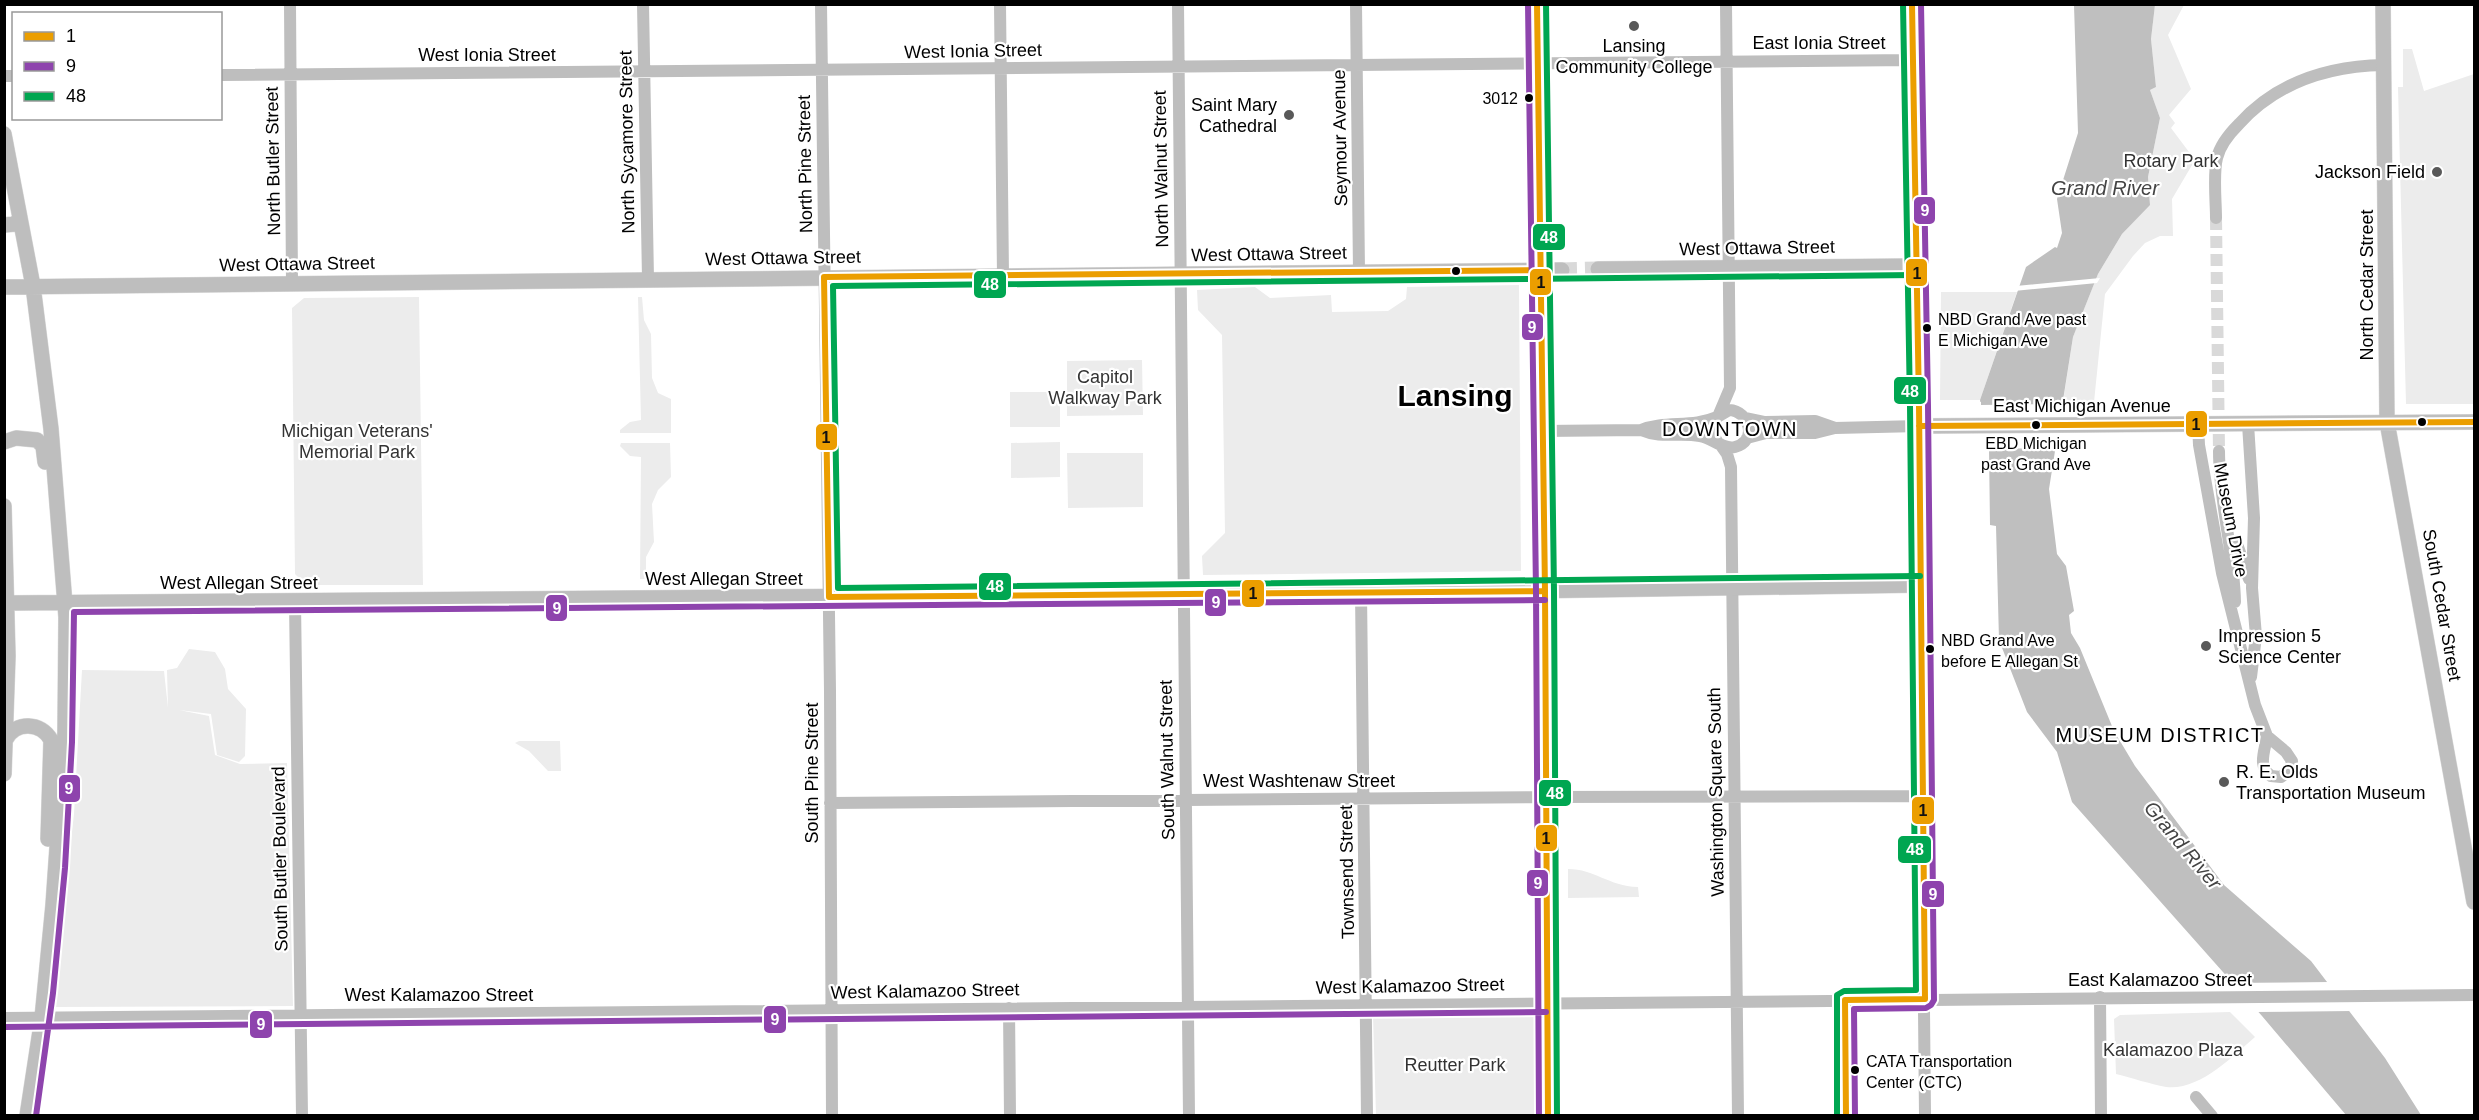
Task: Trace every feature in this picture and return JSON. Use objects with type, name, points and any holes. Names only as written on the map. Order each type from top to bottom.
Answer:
[{"type":"main road","name":"North Cedar Street","points":[[2383,4],[2387,422]]},
{"type":"main road","points":[[4,134],[33,286],[51,429],[66,618],[65,721],[53,905],[42,1018],[27,1116]]},
{"type":"main road","points":[[4,225],[15,224],[20,218]]},
{"type":"main road","name":"West Ottawa Street","points":[[1598,269],[1915,266]]},
{"type":"main road","points":[[1915,266],[1920,585]]},
{"type":"main road","name":"West Ottawa Street","points":[[4,287],[1562,270]]},
{"type":"main road","name":"South Cedar Street","points":[[2387,422],[2475,902]]},
{"type":"main road","name":"East Michigan Avenue","points":[[1919,426],[2475,422]]},
{"type":"main road","points":[[4,442],[16,438],[30,438],[38,440],[43,446],[51,533],[61,568]]},
{"type":"main road","points":[[4,506],[6,603],[4,774]]},
{"type":"main road","name":"West Allegan Street","points":[[6,603],[1545,591],[1920,585]]},
{"type":"main road","points":[[6,740],[15,729],[28,726],[40,728],[51,740],[47,861],[53,905]]},
{"type":"street","name":"North Butler Street","points":[[290,4],[292,283]]},
{"type":"street","name":"North Sycamore Street","points":[[644,4],[648,279]]},
{"type":"street","name":"North Pine Street","points":[[821,4],[826,430]]},
{"type":"street","points":[[1000,4],[1003,276]]},
{"type":"street","name":"North Walnut Street","points":[[1178,4],[1181,405]]},
{"type":"street","name":"Seymour Avenue","points":[[1356,4],[1359,272]]},
{"type":"street","points":[[1537,4],[1545,591],[1548,1116]]},
{"type":"street","points":[[1719,443],[1712,432],[1730,388],[1726,4]]},
{"type":"street","points":[[1912,4],[1915,266]]},
{"type":"street","name":"East Ionia Street","points":[[1726,61],[1912,60]]},
{"type":"street","name":"West Ionia Street","points":[[222,75],[1179,68],[1726,61]]},
{"type":"street","points":[[2216,218],[2217,158],[2227,136],[2250,111],[2279,90],[2306,77],[2334,70],[2384,65]]},
{"type":"street","points":[[1641,430],[1654,436],[1698,435],[1731,447],[1744,441],[1749,428],[1730,388]]},
{"type":"street","name":"South Walnut Street","points":[[1181,405],[1189,1116]]},
{"type":"street","points":[[1542,431],[1641,430],[1655,424],[1697,423],[1734,411],[1745,416]]},
{"type":"street","name":"East Michigan Avenue","points":[[1745,416],[1765,422],[1815,421],[1834,428]]},
{"type":"street","name":"Museum Drive","points":[[2199,424],[2199,445],[2218,554],[2250,687],[2267,736]]},
{"type":"street","name":"Museum Drive","points":[[2248,424],[2254,518],[2252,588],[2256,636],[2250,687]]},
{"type":"street","name":"East Michigan Avenue","points":[[1744,441],[1766,433],[1815,433],[1834,428],[1919,426]]},
{"type":"street","name":"South Pine Street","points":[[826,430],[832,1116]]},
{"type":"street","name":"Washington Square South","points":[[1731,467],[1744,441]]},
{"type":"street","name":"Washington Square South","points":[[1719,443],[1727,454],[1731,467],[1738,1116]]},
{"type":"street","name":"Museum Drive","points":[[2218,451],[2221,490],[2229,526],[2235,574],[2235,622]]},
{"type":"street","name":"Museum Drive","points":[[2229,526],[2252,588]]},
{"type":"street","points":[[1920,585],[1925,1116]]},
{"type":"street","name":"Townsend Street","points":[[1361,592],[1367,1116]]},
{"type":"street","name":"South Butler Boulevard","points":[[295,602],[302,1116]]},
{"type":"street","name":"West Washtenaw Street","points":[[830,803],[1546,796],[1923,796]]},
{"type":"street","name":"East Kalamazoo Street","points":[[1845,1000],[2475,995]]},
{"type":"street","points":[[2100,997],[2101,1116]]},
{"type":"street","name":"West Kalamazoo Street","points":[[4,1018],[1845,1000]]},
{"type":"street","points":[[1009,1008],[1010,1116]]},
{"type":"street","points":[[2196,1097],[2212,1116]]},
{"type":"green space","name":"Rotary Park","points":[[2155,5],[2184,5],[2168,35],[2191,89],[2169,115],[2175,123],[2171,128],[2195,160],[2172,199],[2173,236],[2160,236],[2145,243],[2105,294],[2094,402],[2063,402],[2073,337],[2098,274],[2122,234],[2150,204],[2148,177],[2160,118],[2150,90],[2156,87],[2151,39]]},
{"type":"green space","name":"Jackson Field","points":[[2403,49],[2412,49],[2424,91],[2474,74],[2474,404],[2406,404],[2398,87],[2403,87]]},
{"type":"green space","points":[[1519,285],[1521,571],[1203,575],[1202,556],[1225,533],[1222,335],[1198,310],[1197,290],[1255,287],[1270,298],[1331,295],[1332,312],[1388,311],[1406,299],[1407,287]]},
{"type":"green space","points":[[1941,292],[2017,292],[1980,400],[1940,400]]},
{"type":"green space","name":"Michigan Veterans' Memorial Park","points":[[419,297],[423,585],[306,585],[295,574],[292,308],[304,298]]},
{"type":"green space","points":[[638,297],[642,297],[644,320],[651,334],[652,378],[658,393],[671,399],[671,433],[620,433],[620,430],[630,422],[641,420]]},
{"type":"green space","name":"Capitol Walkway Park","points":[[1142,360],[1143,415],[1067,416],[1067,361]]},
{"type":"green space","name":"Capitol Walkway Park","points":[[1010,392],[1060,392],[1060,427],[1010,427]]},
{"type":"green space","name":"Capitol Walkway Park","points":[[1060,442],[1060,477],[1011,478],[1011,443]]},
{"type":"green space","points":[[621,443],[670,443],[671,477],[658,490],[652,504],[654,542],[646,557],[646,579],[640,579],[641,457],[630,456],[620,446]]},
{"type":"green space","name":"Capitol Walkway Park","points":[[1067,453],[1143,453],[1143,507],[1068,508]]},
{"type":"green space","points":[[189,649],[215,652],[225,669],[228,689],[246,709],[245,756],[239,762],[217,755],[211,714],[179,710],[209,716],[215,755],[240,764],[287,763],[293,1006],[52,1007],[74,814],[82,670],[164,671],[168,708],[167,670],[177,668]]},
{"type":"green space","points":[[519,741],[560,741],[561,771],[548,771],[529,751],[515,743]]},
{"type":"green space","points":[[1568,869],[1586,872],[1618,884],[1638,887],[1639,897],[1568,898]]},
{"type":"green space","name":"Kalamazoo Plaza","points":[[2230,1012],[2255,1037],[2225,1063],[2203,1078],[2191,1084],[2166,1087],[2116,1074],[2114,1019],[2120,1015]]},
{"type":"green space","name":"Reutter Park","points":[[1373,1015],[1536,1015],[1537,1115],[1376,1115]]},
{"type":"water","name":"Grand River","points":[[2074,5],[2155,5],[2151,39],[2156,87],[2150,90],[2160,118],[2148,177],[2150,205],[2122,234],[2098,274],[2073,337],[2049,489],[2057,554],[2066,566],[2074,611],[2069,615],[2071,633],[2080,648],[2114,731],[2135,766],[2224,885],[2311,961],[2385,1058],[2421,1115],[2346,1115],[2262,1016],[2072,802],[2057,752],[2027,712],[1999,640],[1996,526],[1990,525],[1989,449],[1980,400],[2026,267],[2055,247],[2057,248],[2062,233],[2057,199],[2078,133]]},
{"type":"pier","points":[[2100,278],[2097,283],[2014,291],[2016,286]]},
{"type":"pier","points":[[1977,402],[1981,402],[1981,405],[2065,404],[2058,448],[1986,449]]},
{"type":"pier","points":[[2330,982],[2352,1011],[2254,1012],[2228,983]]},
{"type":"tunnel","points":[[2216,218],[2219,451]]},
{"type":"tunnel","points":[[1562,270],[1598,269]]},
{"type":"transit line","name":"9","points":[[1528,4],[1536,591],[1539,1116]]},
{"type":"transit line","name":"1","points":[[1537,4],[1545,591],[1548,1116]]},
{"type":"transit line","name":"48","points":[[1546,4],[1554,591],[1557,1116]]},
{"type":"transit line","name":"48","points":[[1837,1116],[1837,995],[1844,991],[1916,990],[1903,4]]},
{"type":"transit line","name":"1","points":[[1845,1000],[1925,999],[1912,4]]},
{"type":"transit line","name":"9","points":[[1855,1116],[1854,1009],[1926,1008],[1934,1000],[1921,4]]},
{"type":"transit line","name":"1","points":[[1540,270],[824,277],[829,597],[1545,591]]},
{"type":"transit line","name":"48","points":[[1915,275],[833,286],[838,588],[1920,576]]},
{"type":"transit line","name":"1","points":[[1919,426],[2474,422]]},
{"type":"transit line","name":"9","points":[[36,1116],[53,993],[65,868],[72,742],[74,612],[1545,600]]},
{"type":"transit line","name":"1","points":[[1845,1000],[1846,1116]]},
{"type":"transit line","name":"9","points":[[4,1027],[1546,1012]]},
{"type":"place","name":"Lansing Community College","points":[[1634,26]]},
{"type":"place","name":"3012","points":[[1529,98]]},
{"type":"place","name":"Saint Mary Cathedral","points":[[1289,115]]},
{"type":"place","name":"Jackson Field","points":[[2437,172]]},
{"type":"place","name":"NBD Grand Ave past E Michigan Ave","points":[[1927,328]]},
{"type":"place","name":"EBD Michigan past Grand Ave","points":[[2036,425]]},
{"type":"place","name":"Impression 5 Science Center","points":[[2206,646]]},
{"type":"place","name":"NBD Grand Ave before E Allegan St","points":[[1930,649]]},
{"type":"place","name":"R. E. Olds Transportation Museum","points":[[2224,782]]},
{"type":"place","name":"CATA Transportation Center (CTC)","points":[[1855,1070]]},
{"type":"district","name":"Lansing","points":[[1455,396]]},
{"type":"district","name":"DOWNTOWN","points":[[1730,429]]},
{"type":"district","name":"MUSEUM DISTRICT","points":[[2160,735]]}]
